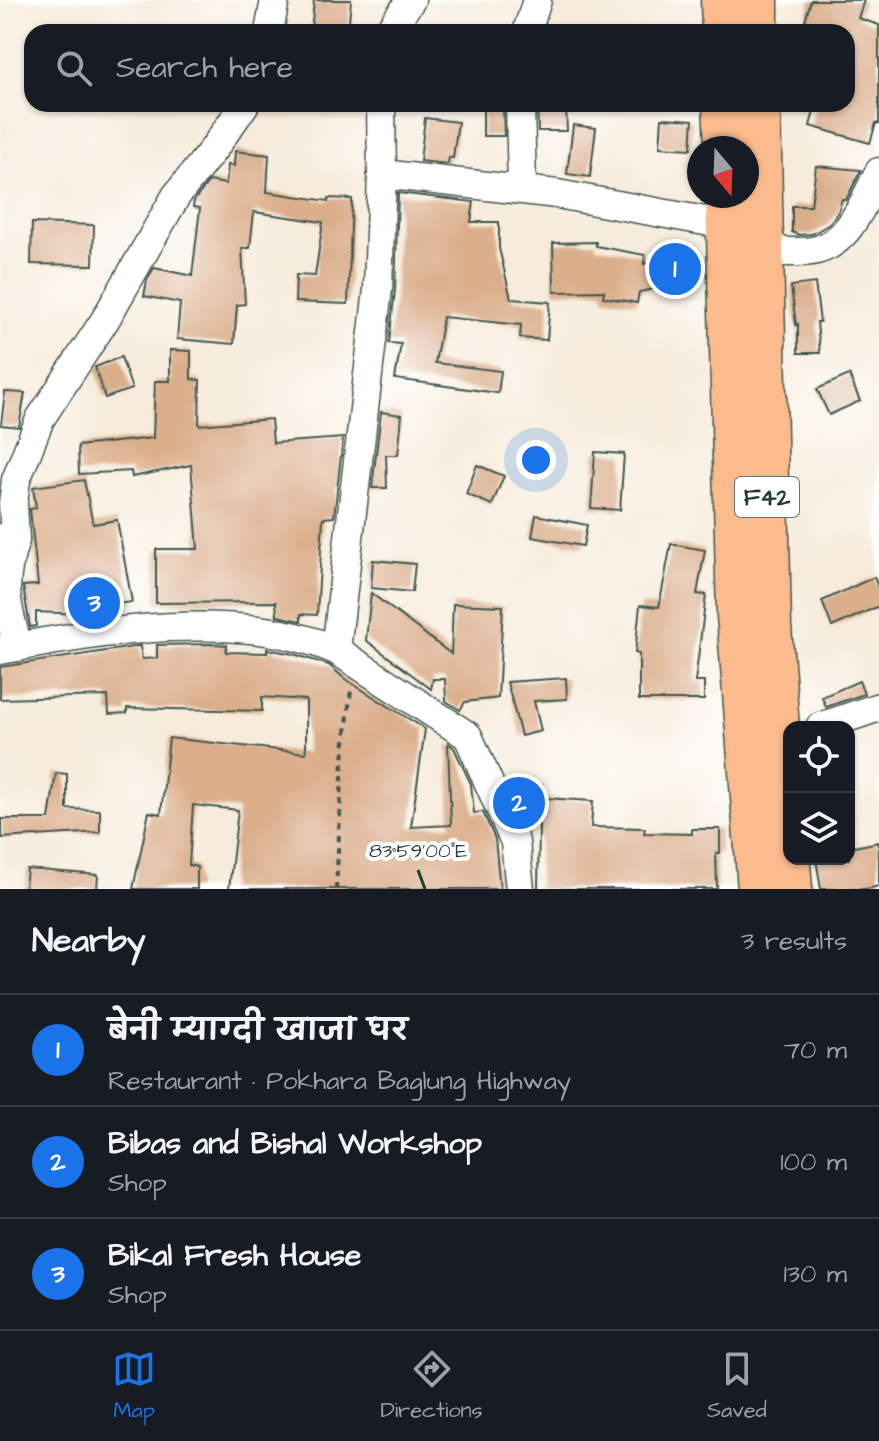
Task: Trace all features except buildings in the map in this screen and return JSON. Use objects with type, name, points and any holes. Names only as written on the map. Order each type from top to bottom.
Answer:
[{"type":"highway","points":[[722,0],[723,24]]},
{"type":"highway","points":[[757,0],[757,24]]},
{"type":"highway","points":[[724,112],[725,136]]},
{"type":"highway","name":"F42","points":[[758,112],[738,218],[738,615],[759,889]]},
{"type":"highway","name":"F42","points":[[738,218],[770,627],[791,721]]},
{"type":"highway","name":"F42","points":[[791,889],[792,793]]},
{"type":"street","points":[[270,24],[275,0]]},
{"type":"street","points":[[394,24],[411,0]]},
{"type":"street","points":[[530,24],[537,0]]},
{"type":"street","points":[[239,112],[176,196],[105,320],[40,419],[16,480],[7,539],[5,598],[9,649],[168,627],[247,629],[321,644],[345,656],[468,736],[515,842],[520,889]]},
{"type":"street","points":[[345,656],[378,289],[381,112]]},
{"type":"street","points":[[520,112],[522,189]]},
{"type":"street","points":[[382,174],[738,218],[779,252],[817,250],[835,242],[848,230],[879,172]]},
{"type":"street","points":[[838,721],[879,707]]},
{"type":"path","points":[[336,889],[345,656]]},
{"type":"place","name":"बेनी म्याग्दी खाजा घर","points":[[675,269]]},
{"type":"place","name":"Bikal Fresh House","points":[[94,603]]},
{"type":"place","name":"Bibas and Bishal Workshop","points":[[519,803]]}]
